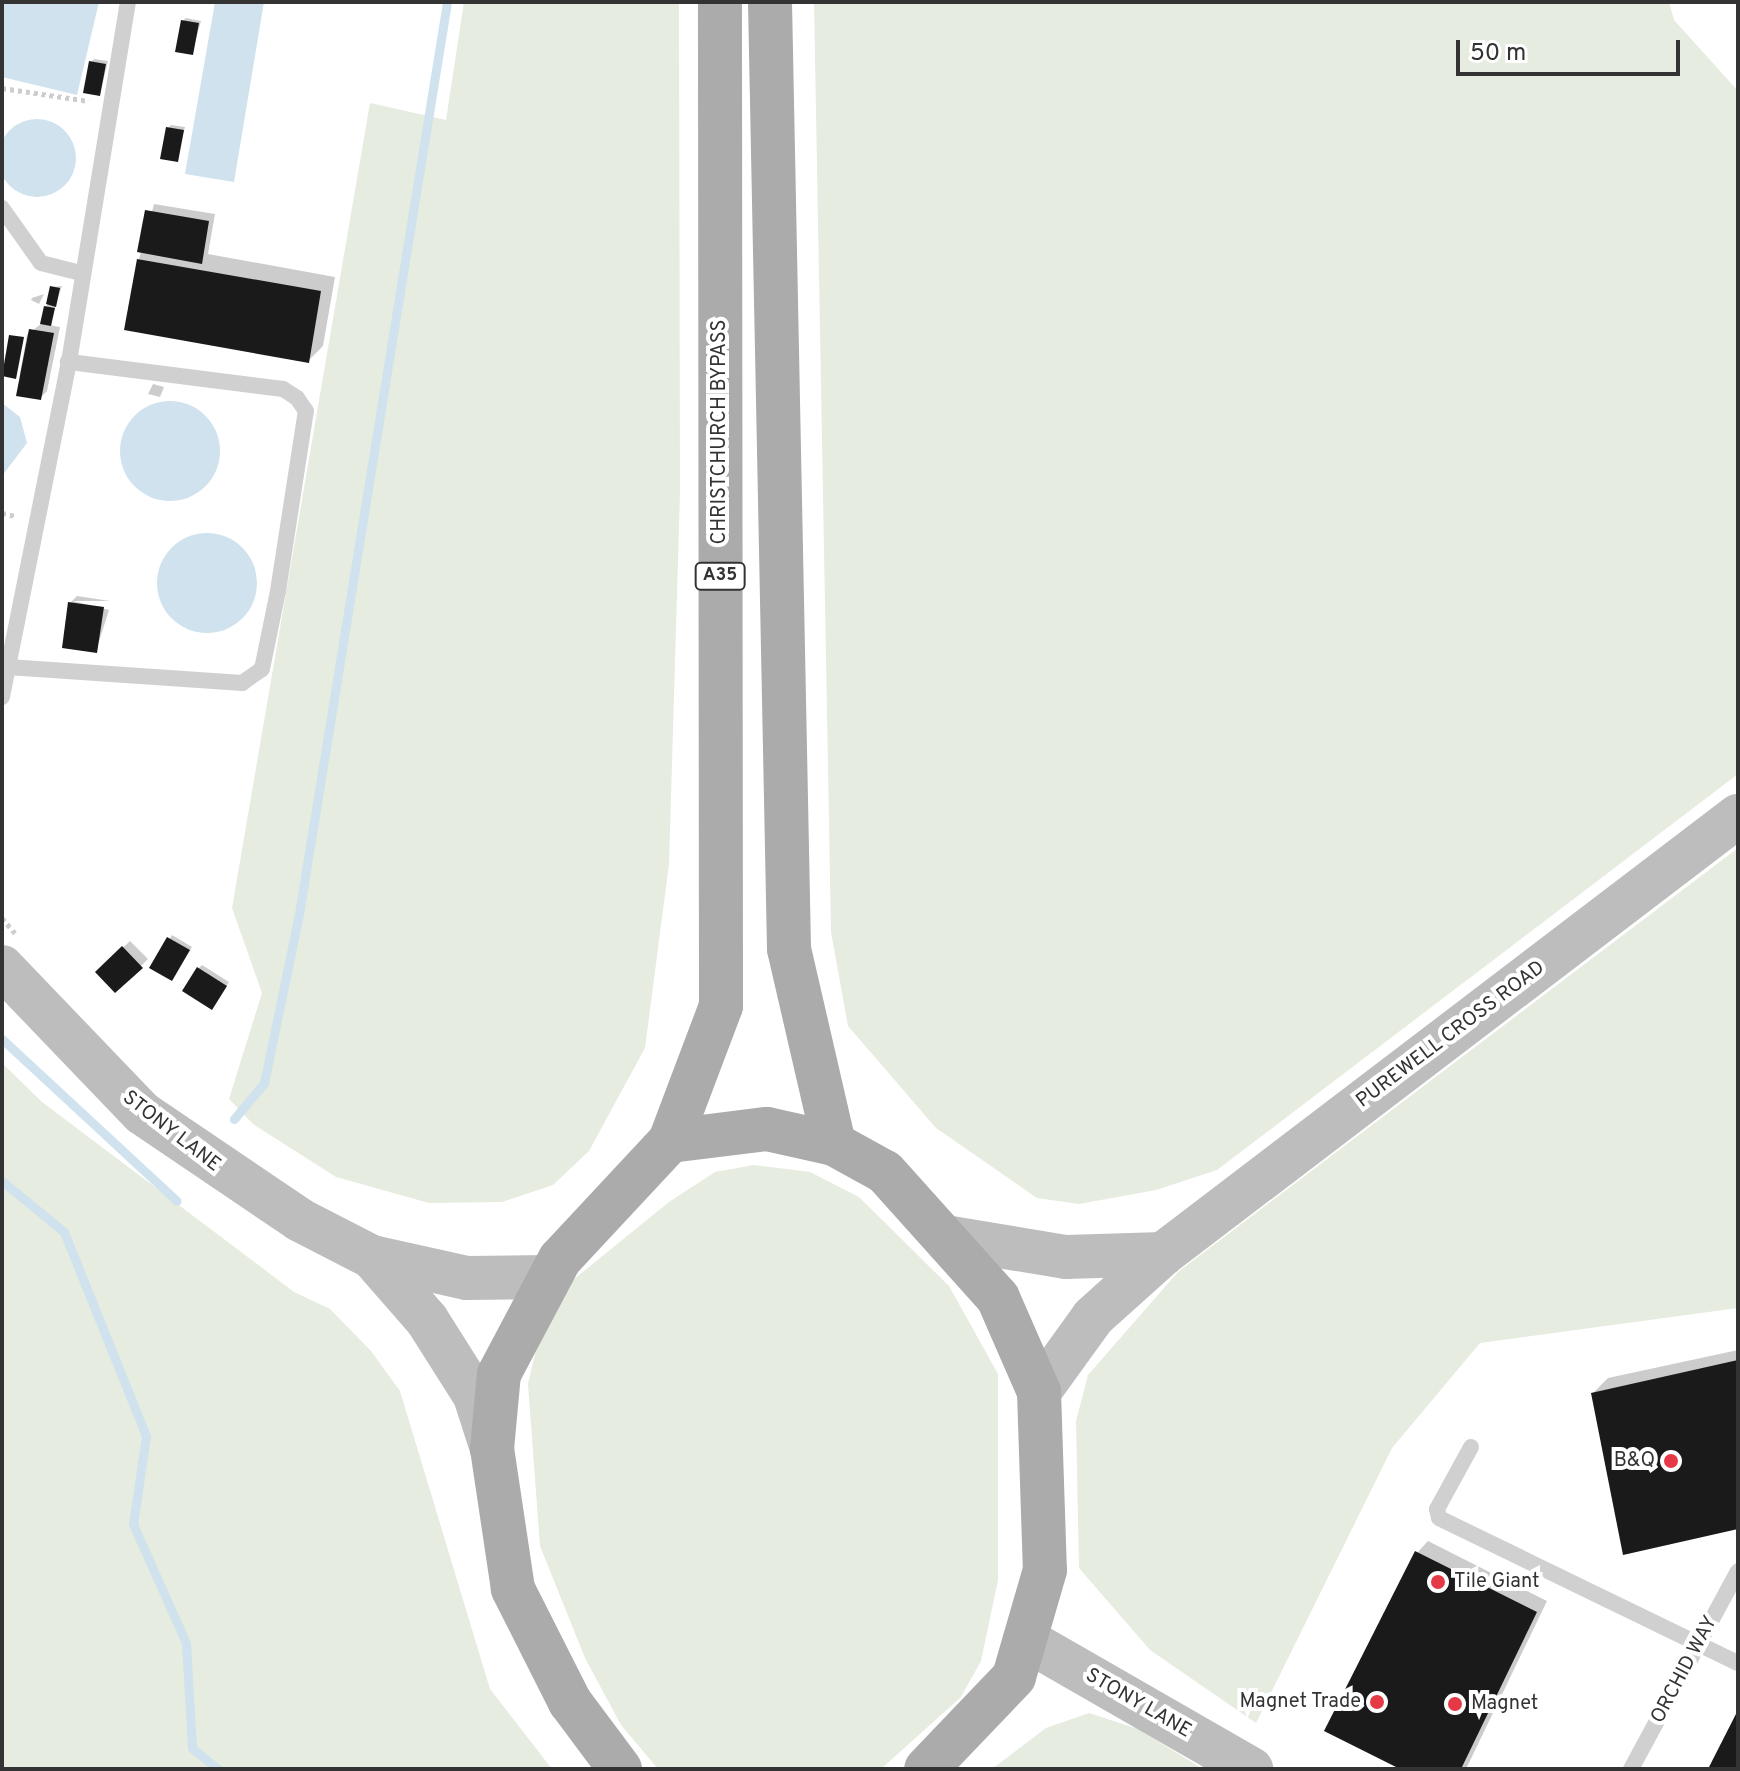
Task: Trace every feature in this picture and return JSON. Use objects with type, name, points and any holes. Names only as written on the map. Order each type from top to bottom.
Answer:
[{"type":"main road","name":"CHRISTCHURCH BYPASS","points":[[670,1141],[721,1006],[720,2]]},
{"type":"main road","points":[[770,2],[789,949],[834,1144]]},
{"type":"main road","name":"PUREWELL CROSS ROAD","points":[[1039,1392],[1093,1317],[1163,1254],[1738,816]]},
{"type":"main road","name":"STONY LANE","points":[[2,967],[142,1113],[224,1173],[372,1257],[467,1278],[549,1277]]},
{"type":"main road","points":[[620,1769],[570,1702],[513,1589],[492,1449],[499,1374],[549,1277],[670,1141],[767,1129],[834,1144],[885,1172],[951,1238],[998,1298],[1039,1392],[1045,1570],[1014,1677],[926,1769]]},
{"type":"main road","points":[[951,1238],[1066,1257],[1163,1254]]},
{"type":"main road","name":"STONY LANE","points":[[372,1257],[427,1320],[475,1396],[492,1449]]},
{"type":"main road","name":"STONY LANE","points":[[1025,1639],[1251,1769]]},
{"type":"lane","points":[[2,697],[68,362],[128,2]]},
{"type":"lane","points":[[2,208],[41,263],[81,273]]},
{"type":"lane","points":[[8,667],[242,683],[262,669],[278,591],[306,411],[297,398],[283,389],[68,362]]},
{"type":"lane","points":[[1471,1447],[1437,1509],[1439,1518],[1738,1663]]},
{"type":"lane","name":"ORCHID WAY","points":[[1631,1769],[1738,1571]]},
{"type":"path","points":[[2,88],[110,106]]},
{"type":"shaded area","points":[[464,2],[679,2],[680,493],[669,864],[645,1048],[589,1151],[553,1185],[502,1202],[429,1203],[336,1177],[253,1124],[229,1099],[262,993],[232,908],[370,103],[446,120]]},
{"type":"shaded area","points":[[814,2],[1669,2],[1674,20],[1738,91],[1738,774],[1217,1170],[1156,1190],[1079,1204],[1037,1198],[936,1128],[848,1026],[831,932]]},
{"type":"shaded area","points":[[1738,848],[1738,1308],[1480,1343],[1392,1448],[1256,1723],[1150,1650],[1079,1568],[1076,1421],[1088,1375],[1178,1272]]},
{"type":"shaded area","points":[[2,1063],[42,1102],[294,1292],[330,1309],[371,1351],[400,1391],[490,1689],[552,1769],[2,1769]]},
{"type":"shaded area","points":[[754,1165],[810,1172],[859,1197],[949,1286],[998,1374],[998,1580],[981,1661],[961,1697],[881,1769],[658,1769],[621,1725],[585,1658],[540,1546],[528,1384],[542,1324],[568,1284],[669,1202],[715,1172]]},
{"type":"shaded area","points":[[1089,1713],[1138,1729],[1203,1769],[992,1769],[1046,1728]]},
{"type":"water","points":[[2,2],[99,2],[77,95],[2,77]]},
{"type":"water","points":[[215,2],[264,2],[234,182],[185,174]]},
{"type":"water","points":[[29,119],[45,119],[59,125],[70,136],[76,158],[70,180],[59,191],[45,197],[29,197],[15,191],[4,180],[-2,166],[-2,150],[4,136],[15,125]]},
{"type":"water","points":[[170,401],[189,405],[205,416],[216,432],[220,451],[216,470],[205,486],[189,497],[170,501],[151,497],[135,486],[124,470],[120,451],[124,432],[135,416],[151,405]]},
{"type":"water","points":[[2,403],[20,417],[27,443],[2,476]]},
{"type":"water","points":[[207,533],[226,537],[242,548],[253,564],[257,583],[253,602],[242,618],[226,629],[207,633],[188,629],[172,618],[161,602],[157,583],[161,564],[172,548],[188,537]]},
{"type":"building","points":[[181,20],[199,23],[193,55],[175,52]]},
{"type":"building","points":[[89,61],[106,64],[100,96],[83,93]]},
{"type":"building","points":[[166,127],[184,130],[178,162],[160,159]]},
{"type":"building","points":[[145,210],[209,221],[202,264],[137,252]]},
{"type":"building","points":[[137,259],[321,291],[309,363],[124,330]]},
{"type":"building","points":[[50,286],[60,288],[56,307],[46,304]]},
{"type":"building","points":[[44,306],[55,308],[51,326],[40,324]]},
{"type":"building","points":[[29,329],[54,333],[41,400],[16,396]]},
{"type":"building","points":[[9,335],[24,337],[16,379],[2,376]]},
{"type":"building","points":[[68,602],[104,607],[97,653],[62,648]]},
{"type":"building","points":[[167,937],[190,950],[172,981],[149,968]]},
{"type":"building","points":[[122,946],[143,968],[115,993],[95,972]]},
{"type":"building","points":[[197,967],[227,986],[212,1010],[182,991]]},
{"type":"building","name":"B&Q","points":[[1738,1360],[1738,1529],[1623,1555],[1591,1393]]},
{"type":"building","points":[[1415,1551],[1537,1612],[1461,1769],[1400,1769],[1324,1731]]},
{"type":"building","points":[[1738,1710],[1738,1769],[1708,1769]]},
{"type":"waterway","points":[[234,1119],[264,1083],[299,914],[447,2]]},
{"type":"waterway","points":[[2,1039],[177,1201]]},
{"type":"waterway","points":[[2,1181],[64,1232],[146,1436],[133,1524],[186,1643],[192,1748],[218,1769]]},
{"type":"place","name":"B&Q","points":[[1671,1461]]},
{"type":"place","name":"Tile Giant","points":[[1438,1582]]},
{"type":"place","name":"Magnet Trade","points":[[1377,1702]]},
{"type":"place","name":"Magnet","points":[[1455,1704]]}]
